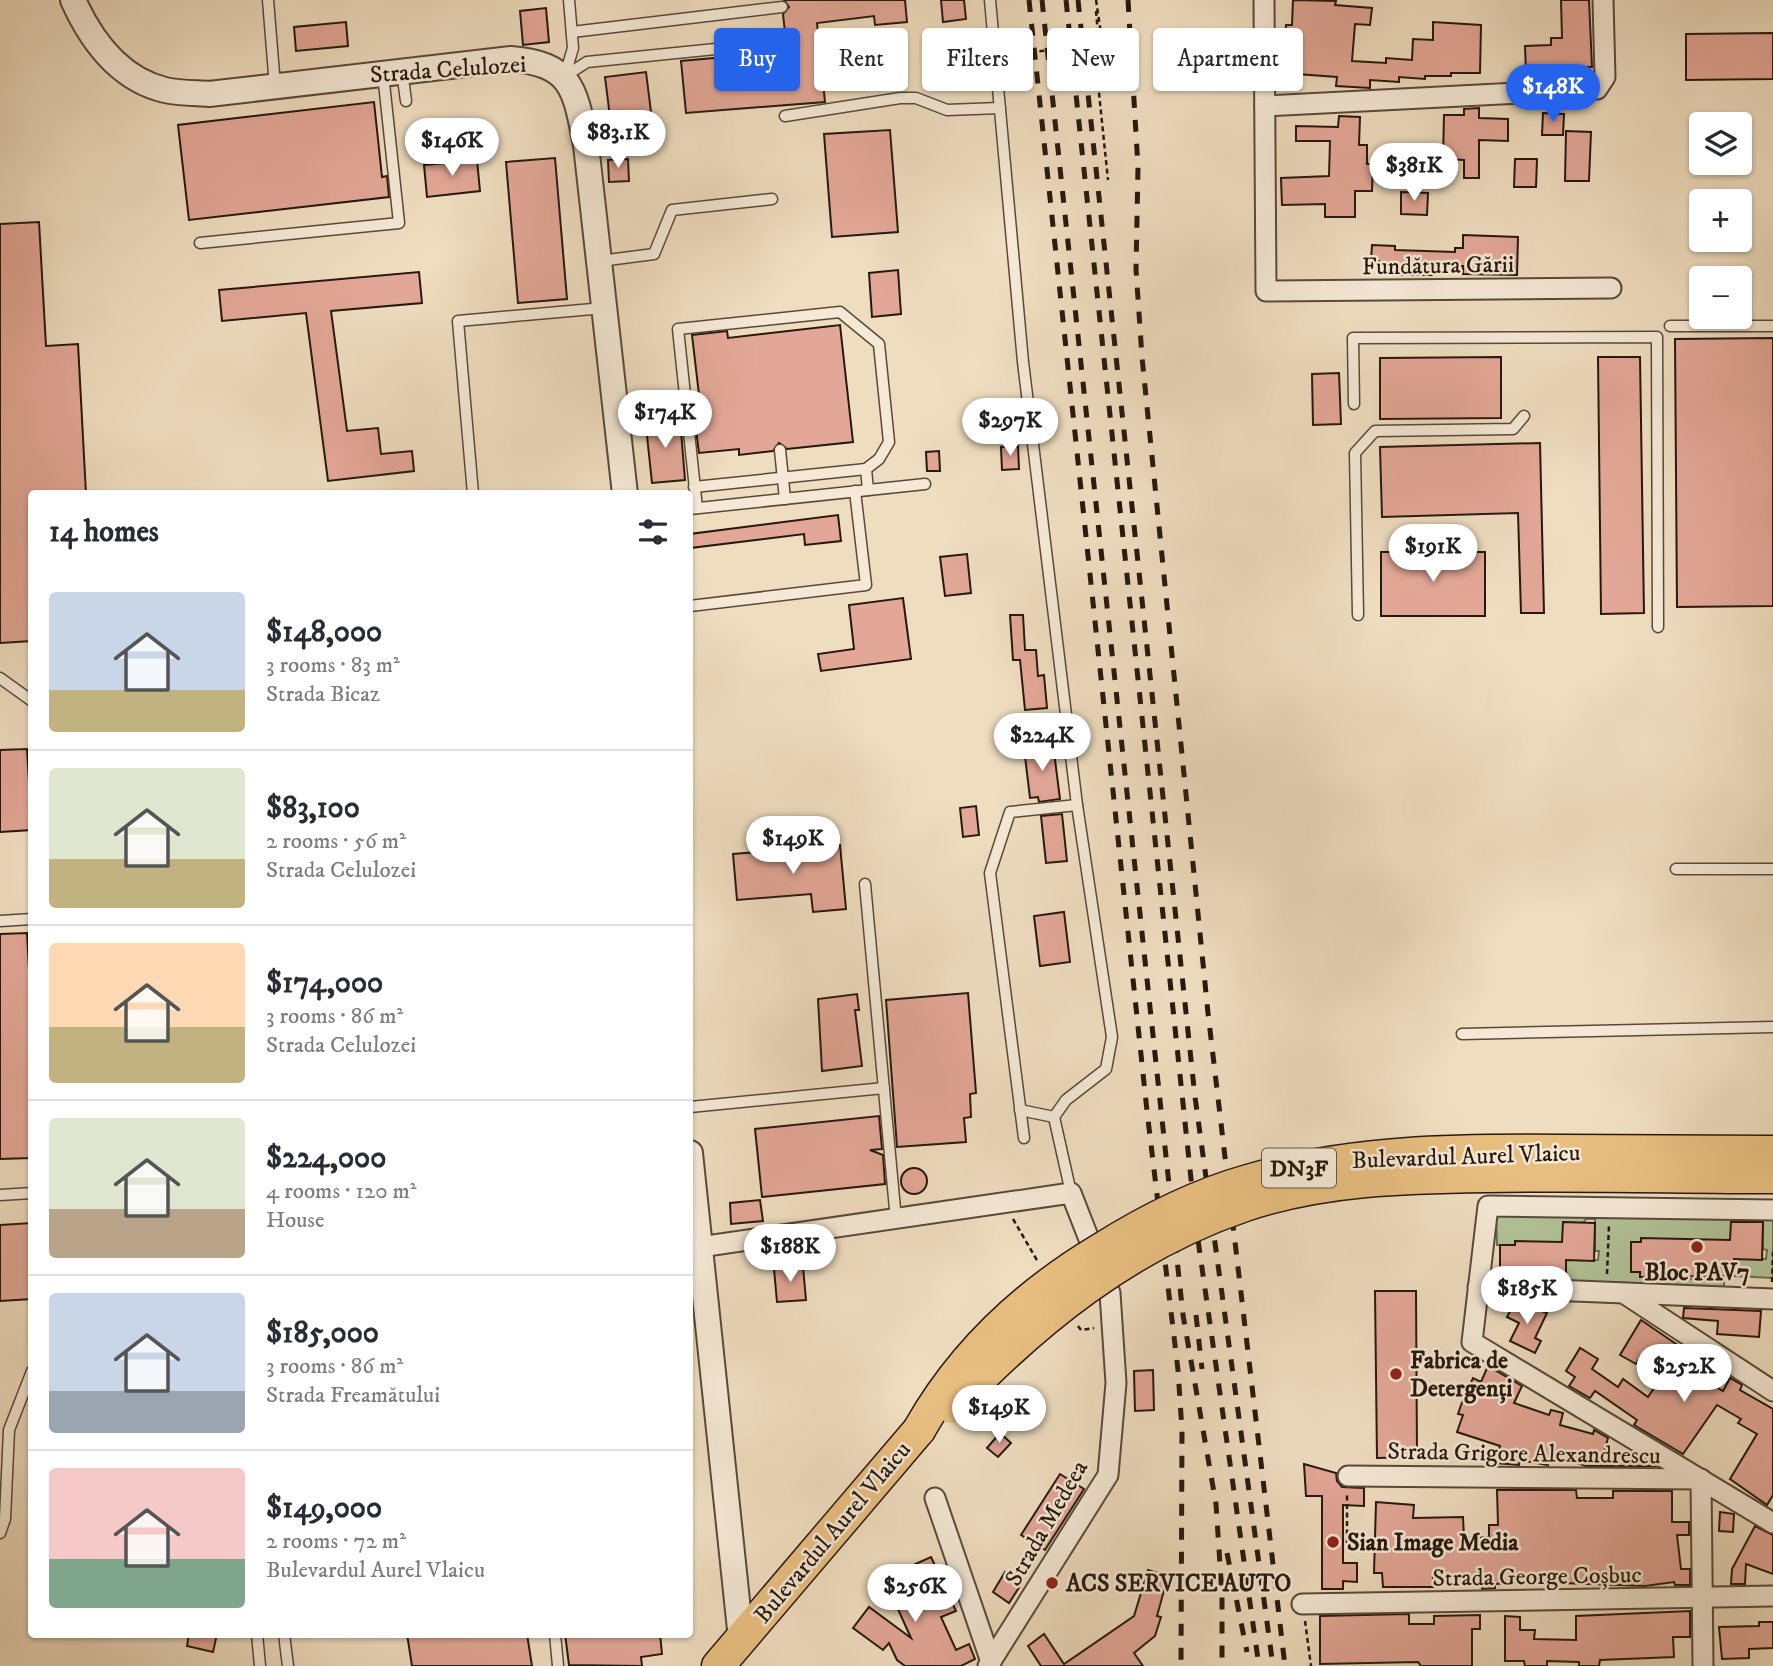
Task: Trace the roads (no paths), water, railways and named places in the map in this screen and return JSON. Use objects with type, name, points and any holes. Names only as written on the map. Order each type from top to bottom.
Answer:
[{"type":"main road","name":"Bulevardul Aurel Vlaicu","points":[[718,1666],[919,1430],[940,1394],[969,1357],[1052,1279],[1139,1226],[1188,1202],[1245,1181],[1360,1157],[1429,1152],[1773,1152]]},
{"type":"main road","name":"Bulevardul Aurel Vlaicu","points":[[919,1430],[951,1409],[1029,1331],[1079,1292],[1144,1249],[1247,1204],[1356,1182],[1425,1177],[1773,1177]]},
{"type":"street","name":"Strada Celulozei","points":[[73,0],[99,46],[120,69],[163,90],[209,94],[511,59],[536,61],[565,76]]},
{"type":"street","points":[[1264,0],[1265,106],[1597,89],[1605,77],[1603,0]]},
{"type":"street","points":[[565,76],[578,107],[586,145],[625,490]]},
{"type":"street","name":"Fundătura Gării","points":[[1265,106],[1266,291],[1611,288]]},
{"type":"street","points":[[693,1187],[700,1247],[696,1284],[741,1639]]},
{"type":"street","points":[[700,1247],[1005,1205],[1071,1193]]},
{"type":"street","name":"Strada Medeea","points":[[990,1664],[1108,1475],[1116,1383],[1110,1293],[1071,1193]]},
{"type":"street","points":[[1773,1210],[1488,1206],[1472,1342],[1773,1523]]},
{"type":"street","points":[[1478,1287],[1772,1299]]},
{"type":"street","points":[[1616,1293],[1773,1391]]},
{"type":"street","name":"Strada Grigore Alexandrescu","points":[[1348,1476],[1701,1479]]},
{"type":"street","points":[[1701,1479],[1703,1666]]},
{"type":"street","points":[[935,1498],[990,1664]]},
{"type":"street","name":"Strada George Coșbuc","points":[[1302,1604],[1773,1596]]},
{"type":"lane","points":[[268,0],[275,86]]},
{"type":"lane","points":[[565,76],[573,48],[569,0]]},
{"type":"lane","points":[[990,0],[1023,362],[1077,805],[1112,1037],[1107,1069],[1066,1100],[1054,1117],[1071,1193]]},
{"type":"lane","points":[[572,32],[782,7]]},
{"type":"lane","points":[[565,76],[587,62],[714,49]]},
{"type":"lane","points":[[393,72],[406,101]]},
{"type":"lane","points":[[200,243],[399,222],[393,72]]},
{"type":"lane","points":[[785,116],[900,98],[916,98],[947,110],[1000,108]]},
{"type":"lane","points":[[599,261],[654,254],[673,209],[772,198]]},
{"type":"lane","points":[[473,490],[458,321],[604,308]]},
{"type":"lane","points":[[694,487],[866,469],[879,459],[890,442],[879,344],[840,312],[678,329],[694,487],[693,509],[925,484]]},
{"type":"lane","points":[[1670,326],[1773,327]]},
{"type":"lane","points":[[1354,404],[1353,338],[1657,337],[1658,627]]},
{"type":"lane","points":[[1358,615],[1355,453],[1375,431],[1513,429],[1524,416]]},
{"type":"lane","points":[[780,450],[785,499]]},
{"type":"lane","points":[[866,469],[868,490]]},
{"type":"lane","points":[[693,606],[866,585],[855,491]]},
{"type":"lane","points":[[0,678],[28,698]]},
{"type":"lane","points":[[1024,1138],[990,873],[1010,812],[1077,805]]},
{"type":"lane","points":[[1676,869],[1773,869]]},
{"type":"lane","points":[[865,884],[897,1220]]},
{"type":"lane","points":[[0,921],[28,919]]},
{"type":"lane","points":[[1462,1034],[1773,1027]]},
{"type":"lane","points":[[693,1107],[884,1088]]},
{"type":"lane","points":[[1020,1110],[1054,1117]]},
{"type":"lane","points":[[0,1195],[28,1193]]},
{"type":"lane","points":[[0,1533],[5,1518],[9,1430],[28,1381]]},
{"type":"lane","points":[[257,1638],[260,1666]]},
{"type":"lane","points":[[284,1638],[288,1666]]},
{"type":"lane","points":[[555,1638],[558,1666]]},
{"type":"railway","points":[[1029,0],[1147,1111],[1178,1370],[1182,1430],[1181,1666]]},
{"type":"railway","points":[[1042,0],[1183,1315],[1216,1504],[1222,1595],[1222,1666]]},
{"type":"railway","points":[[1066,0],[1196,1226],[1259,1666]]},
{"type":"railway","points":[[1078,0],[1195,1097],[1273,1666]]},
{"type":"railway","points":[[1128,0],[1138,167],[1136,269],[1142,357],[1208,1013],[1285,1666]]},
{"type":"railway","points":[[1196,1315],[1202,1369]]},
{"type":"railway","points":[[1227,1553],[1247,1652]]},
{"type":"place","name":"Bloc PAV7","points":[[1697,1247]]},
{"type":"place","name":"Fabrica de Detergenți","points":[[1396,1374]]},
{"type":"place","name":"Sian Image Media","points":[[1333,1542]]},
{"type":"place","name":"ACS SERVICE AUTO","points":[[1052,1583]]}]
